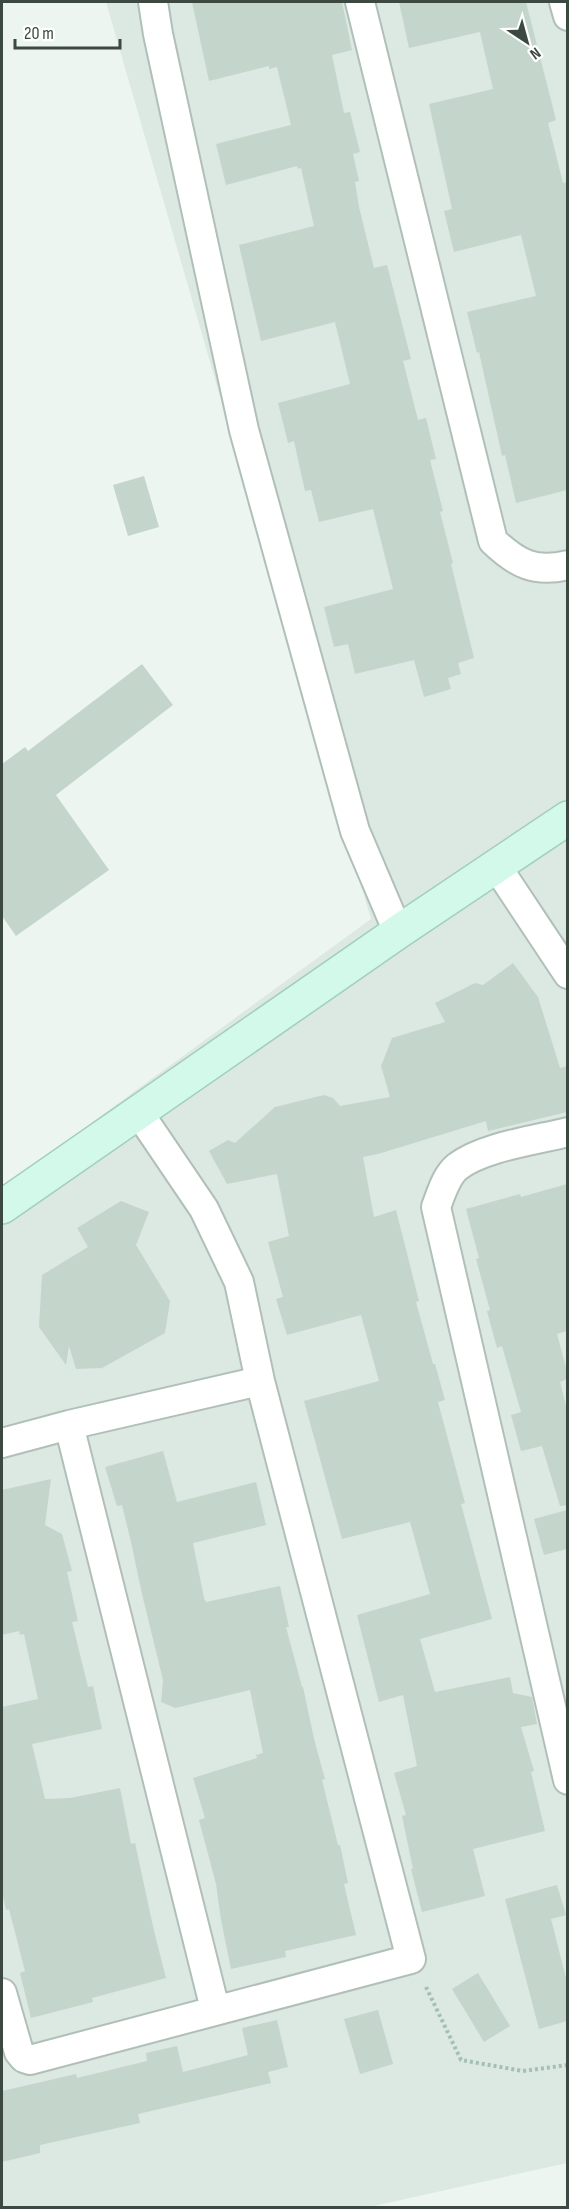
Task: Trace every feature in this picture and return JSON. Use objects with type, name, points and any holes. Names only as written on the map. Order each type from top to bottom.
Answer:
[{"type":"street","points":[[133,2],[158,34]]},
{"type":"street","points":[[153,2],[244,430],[355,831],[398,932]]},
{"type":"street","points":[[360,2],[493,541],[509,555],[526,565],[550,569],[567,565]]},
{"type":"street","points":[[564,2],[567,16]]},
{"type":"street","points":[[2,1208],[398,932],[567,818]]},
{"type":"street","points":[[497,867],[567,974]]},
{"type":"street","points":[[2,1993],[19,2052],[24,2058],[30,2060],[215,2009],[411,1959],[260,1381],[238,1282],[204,1209],[139,1113]]},
{"type":"street","points":[[567,1132],[481,1153],[456,1167],[443,1187],[436,1208],[567,1780]]},
{"type":"street","points":[[2,1443],[69,1425],[260,1381]]},
{"type":"street","points":[[69,1425],[215,2009]]},
{"type":"path","points":[[411,1959],[461,2060],[523,2071],[567,2065]]},
{"type":"shaded area","points":[[106,2],[567,2],[567,2163],[369,2207],[2,2207],[2,1188],[371,919]]},
{"type":"building","points":[[192,2],[342,2],[352,50],[332,55],[344,113],[350,112],[360,152],[353,154],[359,181],[355,182],[359,207],[374,268],[387,265],[411,359],[403,361],[418,420],[426,418],[436,459],[430,460],[443,511],[440,512],[453,563],[451,564],[474,658],[458,663],[461,674],[448,678],[451,689],[424,697],[414,660],[355,674],[348,644],[334,647],[324,607],[393,589],[373,509],[319,522],[311,490],[305,491],[294,441],[288,443],[278,403],[350,384],[335,322],[261,341],[239,245],[314,226],[301,168],[298,169],[297,166],[226,185],[216,144],[291,125],[277,67],[269,69],[269,66],[209,81]]},
{"type":"building","points":[[399,2],[526,2],[556,120],[548,123],[563,183],[567,182],[567,490],[516,503],[505,455],[502,456],[479,352],[477,353],[467,312],[536,296],[521,235],[454,252],[444,211],[452,209],[429,104],[493,89],[480,32],[409,48]]},
{"type":"building","points":[[144,476],[159,527],[128,536],[113,485]]},
{"type":"building","points":[[142,664],[173,705],[56,795],[109,870],[16,936],[2,916],[2,764],[25,747],[28,751]]},
{"type":"building","points":[[513,963],[538,997],[560,1068],[567,1066],[567,1112],[488,1131],[486,1121],[363,1157],[374,1217],[396,1210],[419,1301],[416,1302],[445,1400],[438,1402],[465,1503],[461,1504],[492,1619],[420,1639],[435,1692],[510,1677],[513,1693],[532,1697],[537,1724],[521,1727],[534,1771],[531,1772],[545,1831],[473,1849],[485,1896],[422,1912],[411,1869],[413,1869],[402,1816],[406,1815],[394,1773],[417,1766],[403,1695],[379,1702],[357,1615],[430,1594],[410,1522],[342,1539],[304,1401],[379,1381],[361,1315],[287,1335],[276,1299],[283,1297],[268,1242],[289,1236],[277,1174],[227,1184],[209,1151],[228,1140],[235,1143],[275,1107],[324,1095],[333,1098],[340,1106],[390,1097],[381,1066],[392,1038],[445,1022],[435,1003],[475,983],[483,985]]},
{"type":"building","points":[[567,1184],[567,1331],[557,1334],[567,1371],[567,1379],[560,1382],[567,1410],[567,1505],[560,1506],[542,1446],[521,1451],[511,1415],[521,1412],[502,1346],[497,1348],[487,1311],[490,1310],[476,1259],[479,1258],[466,1209]]},
{"type":"building","points":[[121,1201],[149,1212],[136,1245],[170,1301],[165,1333],[102,1368],[76,1369],[69,1346],[66,1365],[39,1327],[42,1275],[88,1247],[77,1228]]},
{"type":"building","points":[[163,1451],[177,1502],[256,1482],[266,1525],[193,1543],[204,1598],[206,1602],[280,1586],[289,1627],[286,1627],[303,1687],[325,1779],[322,1780],[338,1845],[340,1845],[348,1883],[344,1884],[356,1935],[285,1951],[286,1957],[231,1969],[216,1884],[199,1820],[205,1818],[193,1778],[257,1758],[256,1755],[263,1753],[250,1690],[175,1708],[161,1702],[163,1680],[131,1542],[122,1505],[117,1506],[105,1467]]},
{"type":"building","points":[[51,1479],[45,1525],[62,1534],[72,1571],[67,1572],[78,1621],[72,1622],[88,1687],[93,1686],[102,1729],[32,1744],[45,1799],[70,1798],[120,1788],[131,1844],[135,1843],[166,1978],[92,1998],[93,2002],[31,2018],[20,1973],[25,1971],[2,1891],[2,1707],[38,1699],[24,1634],[20,1635],[19,1631],[2,1635],[2,1490]]},
{"type":"building","points":[[567,1510],[567,1549],[544,1555],[534,1519]]},
{"type":"building","points":[[557,1885],[566,1915],[551,1919],[567,1982],[567,2021],[539,2029],[505,1899]]},
{"type":"building","points":[[478,1973],[510,2026],[484,2042],[452,1989]]},
{"type":"building","points":[[378,2010],[393,2064],[360,2074],[344,2019]]},
{"type":"building","points":[[277,2020],[288,2067],[268,2072],[271,2083],[138,2114],[140,2123],[40,2145],[40,2153],[2,2162],[2,2091],[76,2074],[77,2078],[147,2061],[146,2053],[177,2046],[183,2072],[248,2055],[242,2028]]}]
